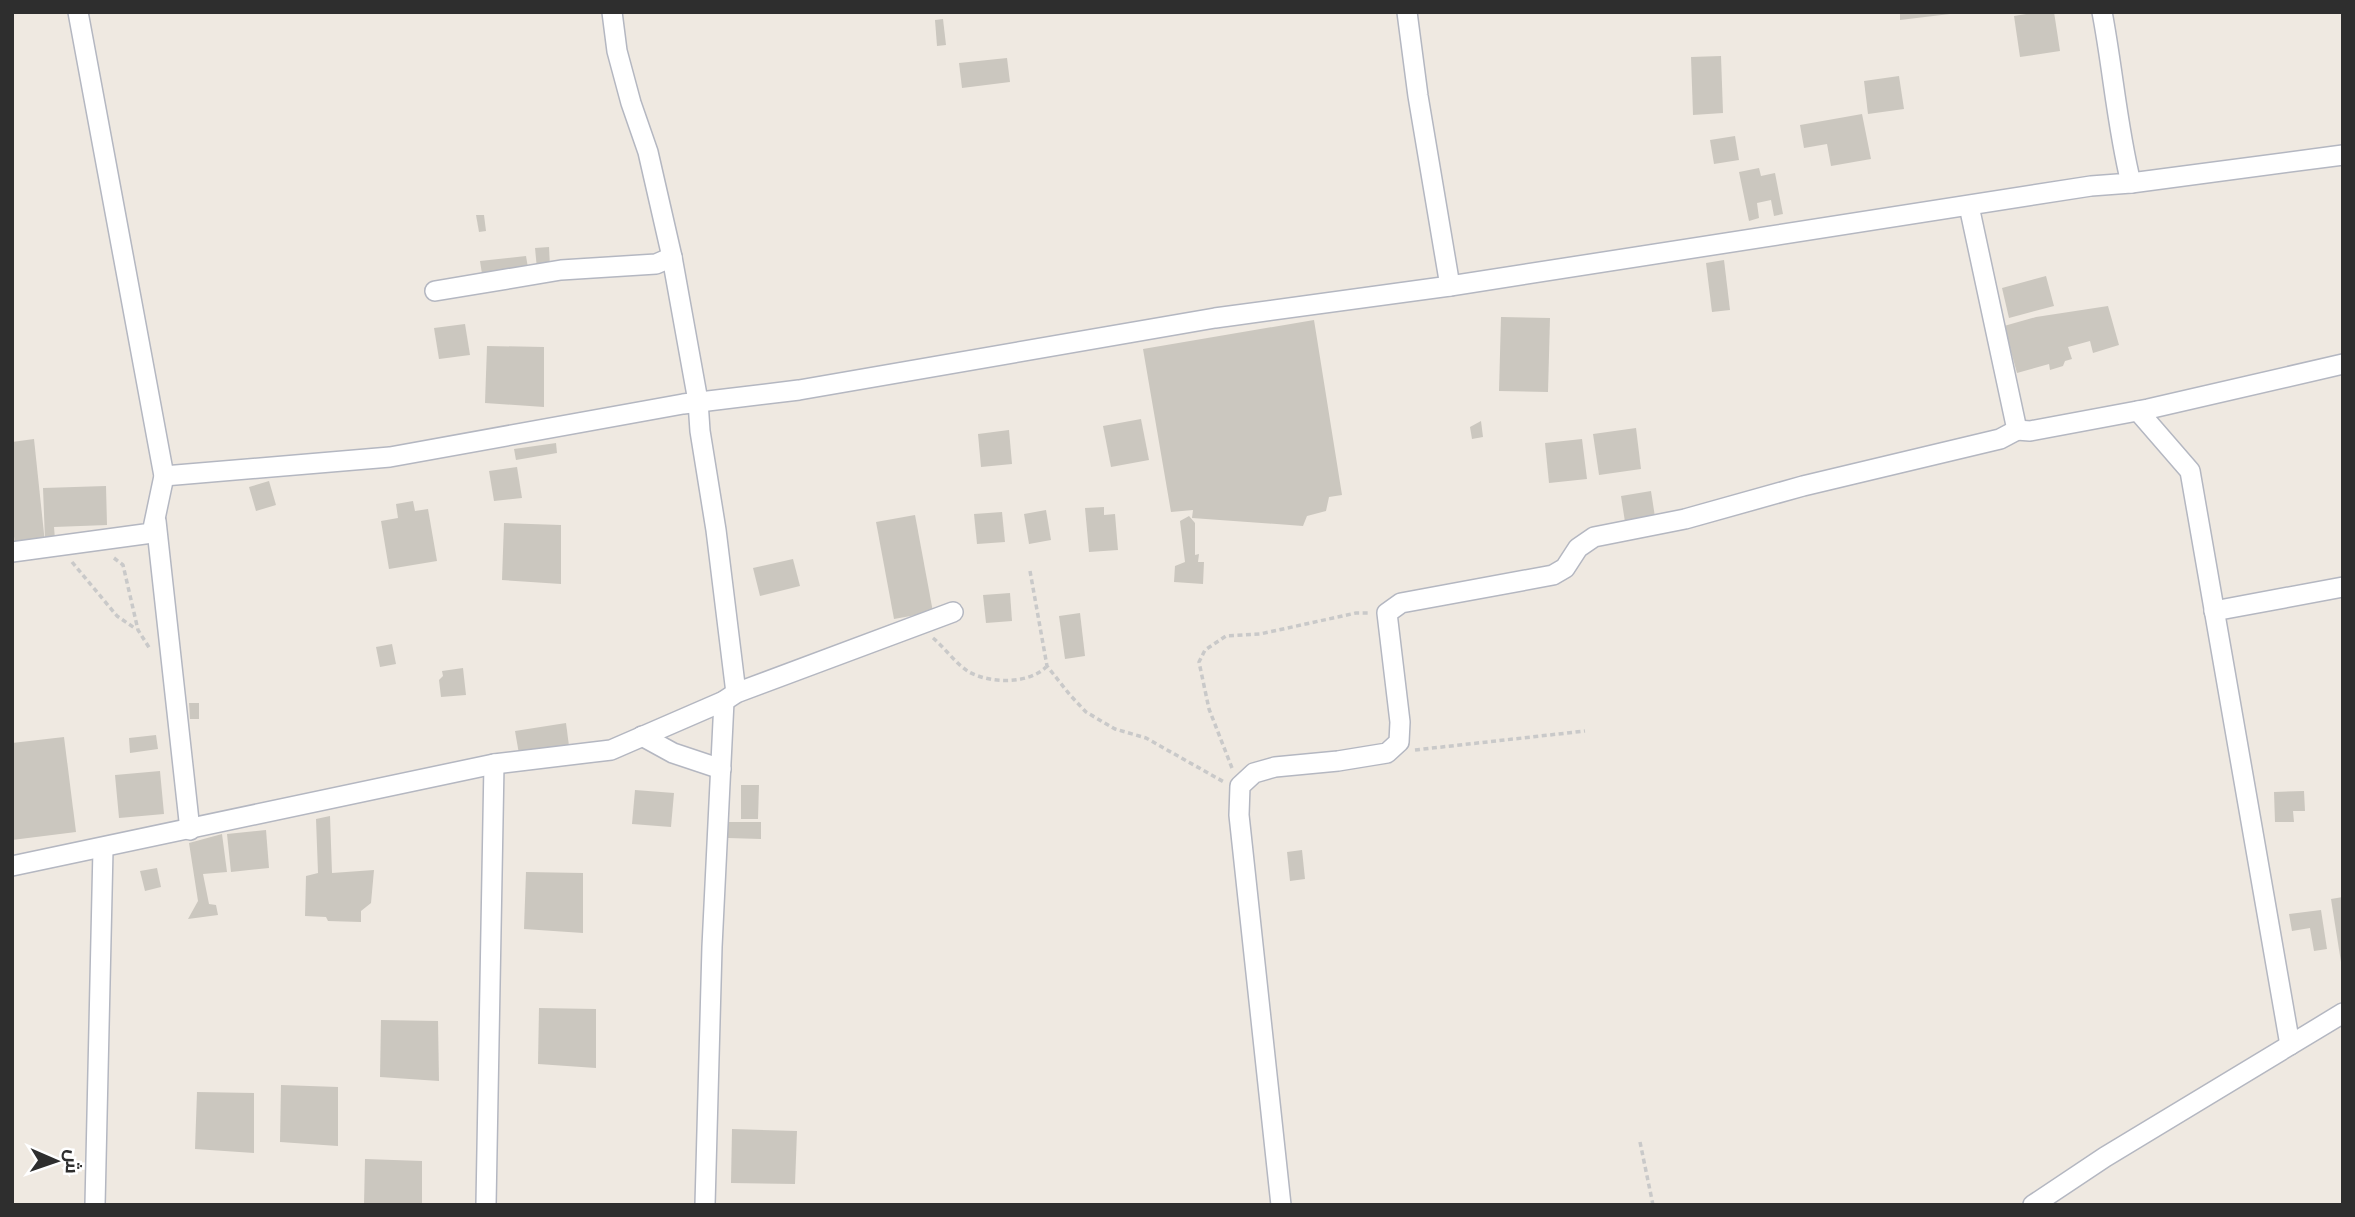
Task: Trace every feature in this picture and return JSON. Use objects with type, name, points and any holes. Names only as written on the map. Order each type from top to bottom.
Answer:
[{"type":"street","points":[[12,552],[152,533],[164,476],[78,12]]},
{"type":"street","points":[[612,12],[617,51],[631,103],[649,152],[672,257],[698,401],[699,431],[716,530],[730,697],[720,769],[715,868],[716,909],[712,947],[705,1205]]},
{"type":"street","points":[[1407,12],[1418,96],[1450,286]]},
{"type":"street","points":[[2102,12],[2123,149],[2131,183]]},
{"type":"street","points":[[164,476],[390,457],[698,401],[799,390],[1215,318],[1450,286],[2091,186],[2343,155]]},
{"type":"street","points":[[1969,206],[2017,430]]},
{"type":"street","points":[[435,291],[561,270],[656,264],[672,257]]},
{"type":"street","points":[[1281,1205],[1239,815],[1240,786],[1254,773],[1275,766],[1338,761],[1387,753],[1399,742],[1400,722],[1387,613],[1401,603],[1553,575],[1565,568],[1578,548],[1594,537],[1685,519],[1803,486],[2000,439],[2017,430],[2030,431],[2138,411],[2343,364]]},
{"type":"street","points":[[2138,411],[2190,471],[2290,1045]]},
{"type":"street","points":[[156,521],[190,830]]},
{"type":"street","points":[[2214,611],[2343,587]]},
{"type":"street","points":[[12,866],[103,849],[494,764],[611,750],[730,697],[953,612]]},
{"type":"street","points":[[642,736],[673,753],[720,769]]},
{"type":"street","points":[[486,1205],[494,764]]},
{"type":"street","points":[[95,1205],[103,849]]},
{"type":"street","points":[[2033,1205],[2105,1157],[2343,1013]]},
{"type":"path","points":[[94,541],[123,565],[138,630],[153,653]]},
{"type":"path","points":[[68,544],[70,560],[100,598],[117,616],[138,630]]},
{"type":"path","points":[[1030,571],[1047,666],[1086,712],[1115,729],[1146,738],[1240,793]]},
{"type":"path","points":[[1240,793],[1209,709],[1199,662],[1205,650],[1226,636],[1260,634],[1356,613],[1387,613]]},
{"type":"path","points":[[912,628],[934,638],[969,672],[990,680],[1037,676],[1047,666]]},
{"type":"path","points":[[1392,748],[1411,751],[1585,731]]},
{"type":"path","points":[[1640,1142],[1653,1205]]},
{"type":"building","points":[[1900,12],[1950,12],[1950,14],[1900,20]]},
{"type":"building","points":[[2054,12],[2060,51],[2020,57],[2014,16]]},
{"type":"building","points":[[943,19],[946,45],[937,46],[935,20]]},
{"type":"building","points":[[1721,56],[1723,113],[1693,115],[1691,57]]},
{"type":"building","points":[[1007,58],[1010,82],[962,88],[959,63]]},
{"type":"building","points":[[1899,76],[1904,109],[1868,114],[1864,81]]},
{"type":"building","points":[[1862,114],[1871,159],[1831,166],[1827,144],[1804,148],[1800,125]]},
{"type":"building","points":[[1735,136],[1739,160],[1714,164],[1710,140]]},
{"type":"building","points":[[1759,168],[1761,176],[1775,173],[1783,214],[1774,216],[1771,200],[1757,203],[1759,218],[1749,221],[1739,172]]},
{"type":"building","points":[[476,215],[484,215],[486,231],[479,232]]},
{"type":"building","points":[[549,247],[550,267],[537,269],[535,248]]},
{"type":"building","points":[[526,256],[528,268],[482,274],[480,261]]},
{"type":"building","points":[[1724,260],[1730,310],[1712,312],[1706,263]]},
{"type":"building","points":[[2046,276],[2054,306],[2009,318],[2002,288]]},
{"type":"building","points":[[2108,306],[2119,345],[2093,353],[2090,341],[2068,347],[2072,359],[2065,361],[2063,366],[2050,370],[2049,364],[2017,373],[2004,326],[2036,317]]},
{"type":"building","points":[[1501,317],[1550,318],[1548,392],[1499,391]]},
{"type":"building","points":[[1314,320],[1342,495],[1329,497],[1326,511],[1307,516],[1303,526],[1192,518],[1193,510],[1171,512],[1143,349]]},
{"type":"building","points":[[465,324],[470,355],[439,359],[434,328]]},
{"type":"building","points":[[487,346],[544,347],[544,407],[485,403]]},
{"type":"building","points":[[1141,419],[1149,460],[1111,467],[1103,426]]},
{"type":"building","points":[[1481,421],[1483,437],[1472,439],[1470,427]]},
{"type":"building","points":[[1636,428],[1641,469],[1599,475],[1593,434]]},
{"type":"building","points":[[1009,430],[1012,464],[981,467],[978,434]]},
{"type":"building","points":[[34,439],[45,543],[15,546],[12,517],[12,442]]},
{"type":"building","points":[[1582,439],[1587,479],[1549,483],[1545,443]]},
{"type":"building","points":[[556,443],[557,453],[516,460],[514,449]]},
{"type":"building","points":[[517,467],[522,498],[494,501],[489,471]]},
{"type":"building","points":[[269,481],[276,505],[256,511],[249,487]]},
{"type":"building","points":[[106,486],[107,525],[54,527],[55,539],[45,540],[43,488]]},
{"type":"building","points":[[1651,491],[1655,517],[1625,522],[1621,496]]},
{"type":"building","points":[[413,501],[415,511],[428,509],[437,561],[389,569],[381,521],[398,518],[396,504]]},
{"type":"building","points":[[1104,507],[1104,515],[1115,514],[1118,550],[1089,552],[1085,508]]},
{"type":"building","points":[[1046,510],[1051,540],[1029,544],[1024,514]]},
{"type":"building","points":[[1002,512],[1005,542],[977,544],[974,514]]},
{"type":"building","points":[[915,515],[933,612],[894,619],[876,522]]},
{"type":"building","points":[[1189,516],[1195,523],[1195,555],[1199,554],[1198,562],[1204,562],[1203,584],[1174,582],[1175,566],[1185,562],[1180,521]]},
{"type":"building","points":[[504,523],[561,525],[561,584],[502,580]]},
{"type":"building","points":[[793,559],[800,586],[760,596],[753,568]]},
{"type":"building","points":[[1010,593],[1012,621],[986,623],[983,595]]},
{"type":"building","points":[[1080,613],[1085,656],[1065,659],[1059,616]]},
{"type":"building","points":[[392,644],[396,664],[380,667],[376,647]]},
{"type":"building","points":[[463,668],[466,695],[441,697],[439,680],[443,676],[442,671]]},
{"type":"building","points":[[189,703],[199,703],[199,719],[190,719]]},
{"type":"building","points":[[566,723],[569,746],[519,754],[515,731]]},
{"type":"building","points":[[156,735],[158,749],[130,753],[129,738]]},
{"type":"building","points":[[64,737],[76,832],[12,840],[12,743]]},
{"type":"building","points":[[160,771],[164,814],[119,818],[115,775]]},
{"type":"building","points":[[741,785],[759,785],[758,819],[741,819]]},
{"type":"building","points":[[635,790],[674,793],[671,827],[632,824]]},
{"type":"building","points":[[2304,791],[2305,811],[2293,811],[2294,822],[2275,822],[2274,792]]},
{"type":"building","points":[[330,816],[332,873],[374,870],[371,903],[361,911],[361,922],[328,921],[326,917],[305,916],[306,876],[318,873],[316,819]]},
{"type":"building","points":[[728,822],[761,822],[761,839],[728,838]]},
{"type":"building","points":[[266,830],[269,868],[231,872],[227,834]]},
{"type":"building","points":[[222,834],[227,872],[203,874],[209,904],[216,905],[218,915],[188,919],[198,901],[189,843]]},
{"type":"building","points":[[1302,850],[1305,879],[1290,881],[1287,852]]},
{"type":"building","points":[[157,868],[161,887],[145,891],[140,871]]},
{"type":"building","points":[[526,872],[583,873],[583,933],[524,929]]},
{"type":"building","points":[[2343,897],[2343,962],[2341,962],[2331,899]]},
{"type":"building","points":[[2321,910],[2327,949],[2314,951],[2310,928],[2292,931],[2289,914]]},
{"type":"building","points":[[539,1008],[596,1009],[596,1068],[538,1064]]},
{"type":"building","points":[[381,1020],[438,1021],[439,1081],[380,1077]]},
{"type":"building","points":[[281,1085],[338,1087],[338,1146],[280,1142]]},
{"type":"building","points":[[197,1092],[254,1093],[254,1153],[195,1149]]},
{"type":"building","points":[[732,1129],[797,1131],[795,1184],[731,1183]]},
{"type":"building","points":[[365,1159],[422,1161],[422,1205],[364,1205]]}]
